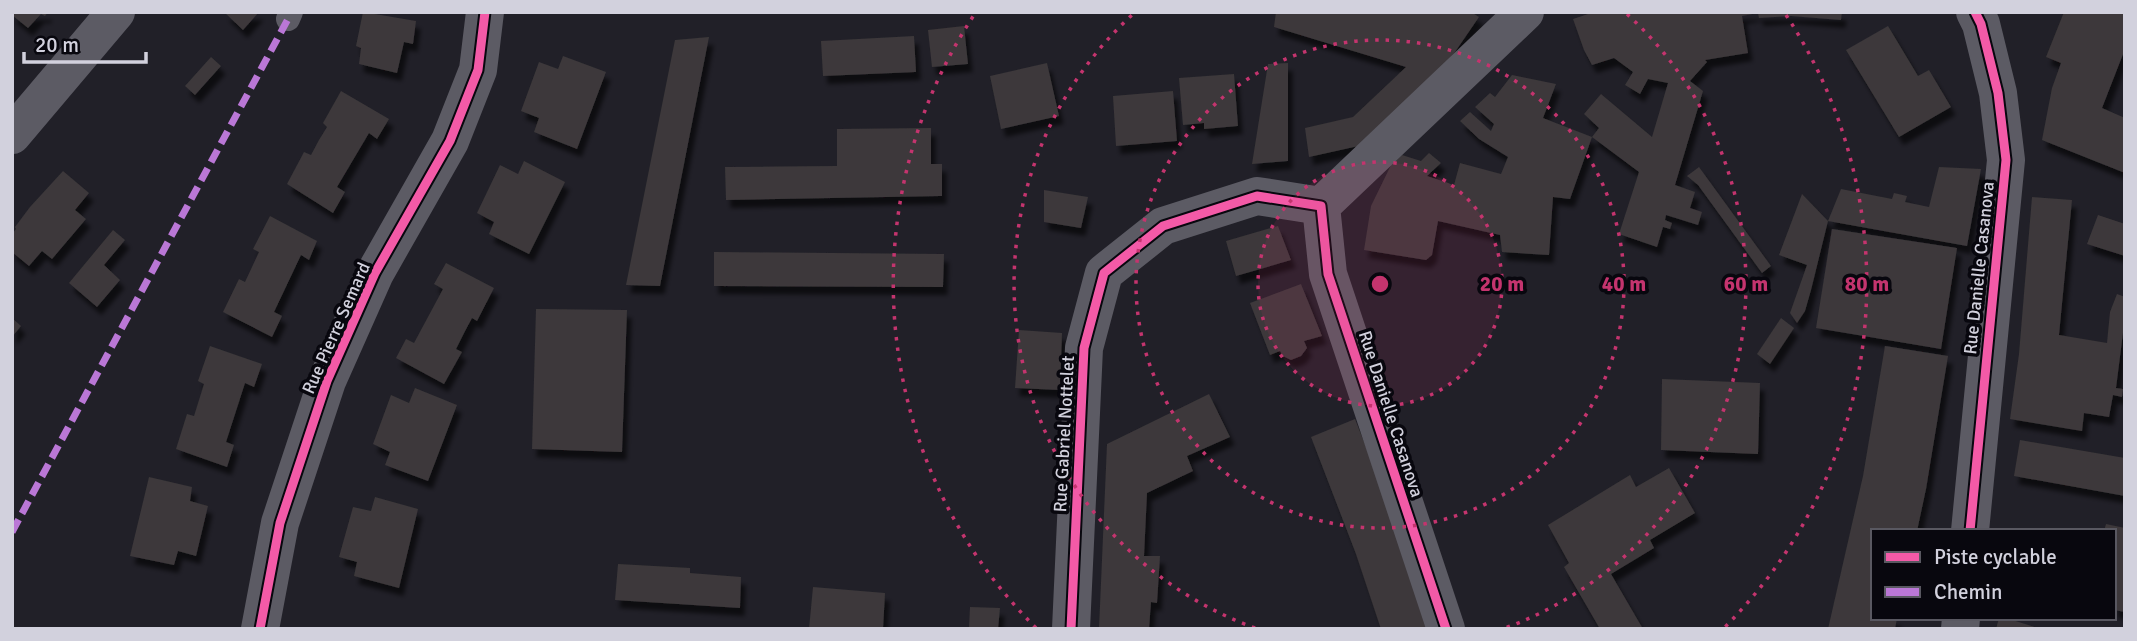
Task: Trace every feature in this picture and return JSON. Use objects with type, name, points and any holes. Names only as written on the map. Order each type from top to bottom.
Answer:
[{"type":"street","points":[[12,135],[116,12]]},
{"type":"street","name":"Rue Pierre Semard","points":[[260,629],[280,523],[327,381],[375,274],[450,141],[478,70],[485,12]]},
{"type":"street","points":[[1321,206],[1525,12]]},
{"type":"street","name":"Rue Danielle Casanova","points":[[1970,529],[2006,160],[1998,93],[1981,24],[1975,12]]},
{"type":"street","name":"Rue Gabriel Nottelet","points":[[1071,629],[1084,348],[1104,273],[1163,226],[1257,196],[1321,206]]},
{"type":"street","name":"Rue Danielle Casanova","points":[[1321,206],[1328,274],[1446,629]]},
{"type":"building","points":[[12,12],[48,12],[45,16],[41,14],[28,28],[12,15]]},
{"type":"building","points":[[224,12],[259,12],[243,30]]},
{"type":"building","points":[[363,12],[416,21],[413,44],[404,42],[397,73],[359,64],[361,48],[356,46]]},
{"type":"building","points":[[1276,12],[1471,12],[1479,17],[1455,52],[1412,103],[1363,145],[1309,157],[1305,128],[1353,117],[1406,67],[1274,27]]},
{"type":"building","points":[[1594,12],[1842,12],[1841,20],[1791,16],[1759,18],[1758,13],[1742,16],[1748,53],[1705,60],[1707,62],[1690,81],[1703,91],[1675,185],[1695,192],[1690,208],[1702,212],[1698,225],[1666,215],[1665,220],[1672,223],[1670,229],[1663,227],[1657,247],[1619,234],[1639,172],[1592,137],[1599,128],[1584,114],[1601,94],[1652,137],[1668,83],[1648,79],[1640,94],[1625,85],[1633,72],[1614,58],[1592,65],[1573,19]]},
{"type":"building","points":[[2064,12],[2125,12],[2125,49],[2102,108],[2125,118],[2125,173],[2042,140],[2052,88],[2061,63],[2046,57]]},
{"type":"building","points":[[964,26],[968,64],[932,67],[928,30]]},
{"type":"building","points":[[1888,26],[1918,76],[1929,70],[1951,107],[1899,137],[1846,50]]},
{"type":"building","points":[[914,36],[916,72],[823,76],[821,41]]},
{"type":"building","points":[[709,37],[660,286],[626,285],[675,40]]},
{"type":"building","points":[[563,56],[606,72],[577,149],[534,132],[539,118],[521,111],[539,62],[558,69]]},
{"type":"building","points":[[211,57],[221,66],[195,95],[185,86]]},
{"type":"building","points":[[1047,63],[1059,116],[1001,129],[990,76]]},
{"type":"building","points":[[1288,63],[1288,161],[1252,164],[1268,64]]},
{"type":"building","points":[[1234,74],[1238,126],[1204,129],[1204,123],[1183,125],[1179,78]]},
{"type":"building","points":[[1512,75],[1556,84],[1543,118],[1592,137],[1570,199],[1553,197],[1549,255],[1502,252],[1500,235],[1438,221],[1432,255],[1426,260],[1364,250],[1371,206],[1391,165],[1402,155],[1421,161],[1429,153],[1441,163],[1427,176],[1454,185],[1460,163],[1501,174],[1508,157],[1479,139],[1460,121],[1470,112],[1491,131],[1494,124],[1475,107],[1490,93],[1495,97]]},
{"type":"building","points":[[341,91],[389,119],[377,139],[369,133],[337,187],[345,192],[333,213],[287,184],[304,152],[311,155],[327,127],[323,123]]},
{"type":"building","points":[[1173,91],[1177,141],[1116,146],[1113,96]]},
{"type":"building","points":[[931,128],[931,164],[942,164],[942,196],[726,200],[725,167],[837,166],[837,129]]},
{"type":"building","points":[[524,161],[565,182],[529,254],[489,234],[494,222],[477,213],[500,165],[518,174]]},
{"type":"building","points":[[1699,167],[1771,266],[1762,273],[1698,185],[1687,176]]},
{"type":"building","points":[[1939,167],[1981,169],[1967,246],[1828,221],[1841,189],[1892,199],[1894,193],[1907,196],[1905,202],[1929,207]]},
{"type":"building","points":[[63,171],[89,193],[75,210],[86,219],[52,259],[42,251],[29,266],[12,252],[12,234],[30,207]]},
{"type":"building","points":[[1044,190],[1088,197],[1081,228],[1044,222]]},
{"type":"building","points":[[1802,194],[1828,221],[1805,311],[1797,323],[1790,313],[1807,265],[1779,255]]},
{"type":"building","points":[[2032,197],[2072,200],[2059,335],[2107,343],[2110,312],[2117,294],[2125,297],[2116,388],[2123,389],[2122,397],[2113,395],[2109,417],[2084,413],[2082,431],[2010,419],[2019,354]]},
{"type":"building","points":[[2098,215],[2125,224],[2125,256],[2087,244]]},
{"type":"building","points":[[270,216],[317,241],[309,260],[301,255],[274,312],[282,316],[272,337],[223,312],[239,279],[245,282],[259,252],[253,249]]},
{"type":"building","points":[[1278,226],[1291,260],[1236,276],[1226,241]]},
{"type":"building","points":[[1832,229],[1957,248],[1941,349],[1816,328]]},
{"type":"building","points":[[113,230],[125,240],[104,265],[120,280],[97,307],[69,283]]},
{"type":"building","points":[[714,252],[944,254],[943,287],[714,286]]},
{"type":"building","points":[[446,263],[494,288],[477,321],[472,318],[464,333],[456,349],[462,352],[444,384],[396,358],[406,339],[414,343],[443,289],[434,284]]},
{"type":"building","points":[[1301,284],[1322,336],[1304,341],[1307,348],[1301,356],[1291,360],[1280,351],[1270,355],[1250,303]]},
{"type":"building","points":[[536,309],[627,310],[622,452],[532,449]]},
{"type":"building","points":[[12,318],[21,326],[12,337]]},
{"type":"building","points":[[1781,318],[1794,328],[1770,364],[1757,354]]},
{"type":"building","points":[[1019,330],[1062,333],[1060,390],[1015,388]]},
{"type":"building","points":[[210,346],[262,364],[254,387],[245,383],[226,442],[234,445],[227,467],[176,449],[187,414],[194,416],[204,384],[198,381]]},
{"type":"building","points":[[1885,346],[1948,356],[1917,529],[1871,529],[1871,620],[1897,620],[1895,629],[1828,629],[1863,476]]},
{"type":"building","points":[[1662,379],[1760,383],[1758,454],[1661,450]]},
{"type":"building","points":[[415,388],[457,405],[428,481],[385,465],[390,452],[373,444],[391,395],[409,403]]},
{"type":"building","points":[[1209,394],[1230,437],[1187,456],[1193,471],[1147,493],[1144,556],[1160,556],[1157,603],[1151,602],[1149,629],[1099,629],[1107,444]]},
{"type":"building","points":[[1355,419],[1431,629],[1381,629],[1356,554],[1311,437]]},
{"type":"building","points":[[2020,440],[2125,458],[2125,496],[2014,476]]},
{"type":"building","points":[[1669,468],[1695,513],[1650,540],[1654,548],[1611,574],[1643,629],[1600,629],[1564,567],[1569,563],[1548,525],[1630,475],[1636,487]]},
{"type":"building","points":[[149,477],[192,487],[190,501],[208,506],[196,556],[178,551],[174,565],[130,556]]},
{"type":"building","points":[[375,497],[418,509],[399,588],[354,576],[357,562],[339,557],[353,507],[371,511]]},
{"type":"building","points":[[2106,524],[2125,528],[2125,612],[2116,610],[2116,529],[2105,529]]},
{"type":"building","points":[[618,564],[690,568],[690,573],[741,577],[740,608],[615,600]]},
{"type":"building","points":[[813,587],[885,593],[883,629],[809,629]]},
{"type":"building","points":[[970,607],[1000,608],[998,629],[969,629]]},
{"type":"building","points":[[1998,620],[2012,620],[2041,629],[1996,629]]},
{"type":"marked path","points":[[12,532],[288,19]]},
{"type":"cycle path","points":[[260,629],[280,523],[327,381],[375,273],[450,141],[478,70],[485,12]]},
{"type":"cycle path","points":[[1970,529],[2006,160],[1998,93],[1981,24],[1975,12]]},
{"type":"cycle path","points":[[1071,629],[1084,348],[1104,273],[1163,226],[1257,196],[1321,206],[1328,274],[1446,629]]}]
